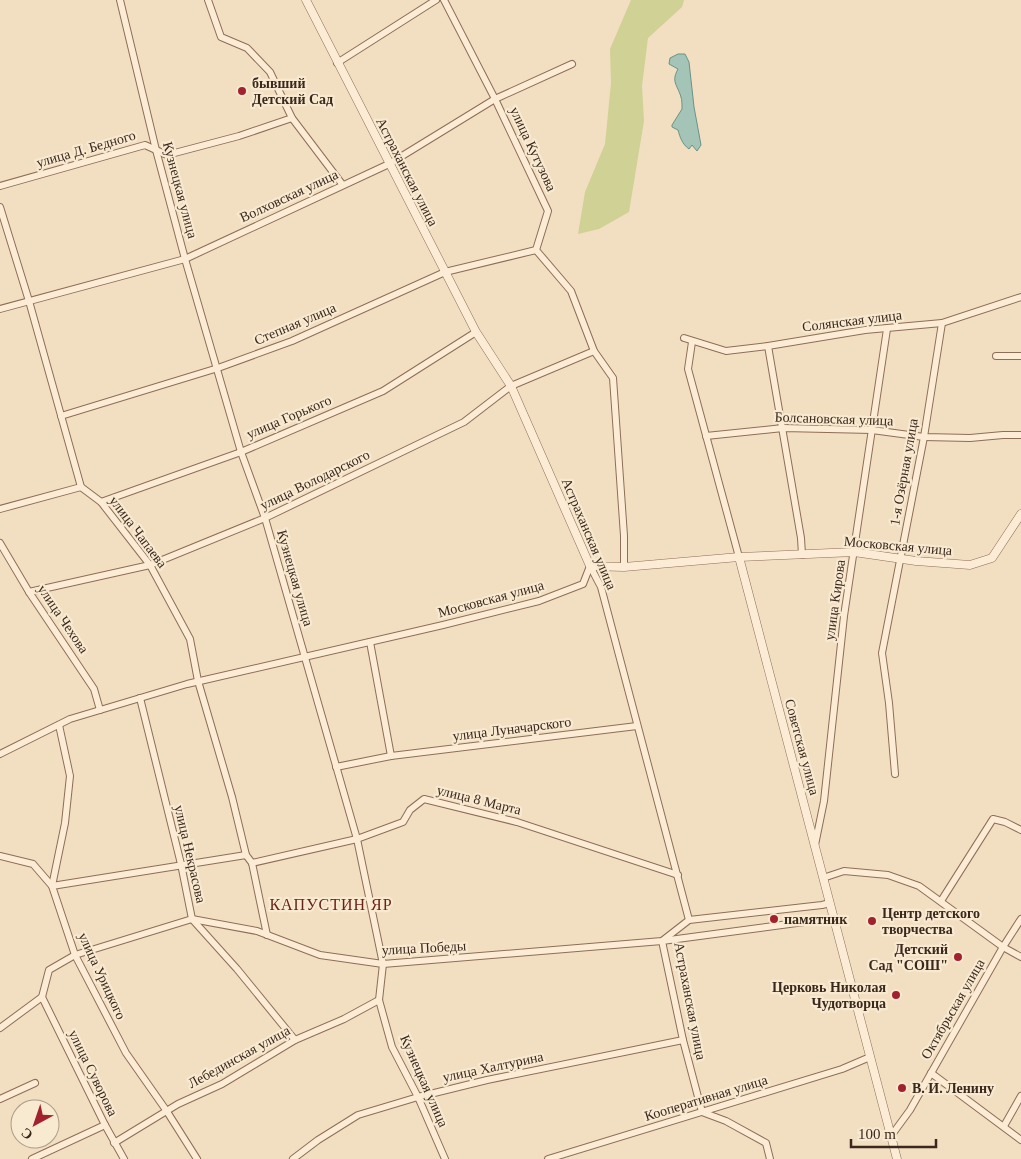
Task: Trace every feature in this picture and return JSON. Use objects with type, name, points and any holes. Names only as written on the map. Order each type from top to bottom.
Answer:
[{"type":"street","name":"Кузнецкая улица","points":[[120,0],[156,150],[185,258],[241,452],[265,518],[357,839],[383,964],[378,1000],[392,1047],[418,1096],[445,1159]]},
{"type":"street","points":[[208,0],[221,37],[247,48],[270,72],[292,118],[342,184]]},
{"type":"street","name":"Астраханская улица","points":[[306,0],[444,272],[476,332],[511,386],[590,566],[601,586],[689,920],[662,941],[683,1040],[702,1112]]},
{"type":"street","points":[[338,63],[436,0]]},
{"type":"street","name":"улица Кутузова","points":[[444,0],[495,99],[548,211],[536,250]]},
{"type":"street","name":"Волховская улица","points":[[0,309],[185,258],[342,184],[389,164],[495,99],[572,64]]},
{"type":"street","name":"улица Д. Бедного","points":[[0,186],[145,145],[167,155],[239,136],[292,118]]},
{"type":"street","points":[[0,207],[30,301],[81,487],[0,509]]},
{"type":"street","points":[[536,250],[571,291],[594,351],[613,378],[624,536],[624,566]]},
{"type":"street","name":"Степная улица","points":[[61,416],[218,368],[292,341],[444,272],[536,250]]},
{"type":"street","name":"Солянская улица","points":[[684,338],[726,351],[768,346],[865,330],[942,323],[1021,297]]},
{"type":"street","name":"1-я Озёрная улица","points":[[895,774],[889,703],[882,653],[924,437],[942,323]]},
{"type":"street","name":"улица Кирова","points":[[815,846],[824,801],[844,616],[887,328]]},
{"type":"street","name":"улица Горького","points":[[101,502],[241,452],[384,391],[476,332]]},
{"type":"street","name":"Советская улица","points":[[692,342],[688,368],[897,1159]]},
{"type":"street","points":[[768,346],[801,538],[802,555]]},
{"type":"street","name":"улица Володарского","points":[[30,592],[150,565],[265,518],[464,422],[511,386],[594,351]]},
{"type":"street","points":[[996,356],[1021,356]]},
{"type":"street","name":"Болсановская улица","points":[[706,436],[783,428],[872,430],[924,437],[970,438],[1021,435]]},
{"type":"street","name":"улица Чапаева","points":[[81,487],[101,502],[150,565],[190,639],[198,681],[232,797],[246,855],[252,862],[266,935]]},
{"type":"street","name":"Московская улица","points":[[0,754],[70,719],[198,681],[539,601],[583,584],[590,566],[624,566],[739,557],[854,552],[901,559],[970,565],[992,558],[1021,514]]},
{"type":"street","name":"улица Чехова","points":[[0,542],[30,592],[94,689],[100,710]]},
{"type":"street","points":[[370,642],[391,756]]},
{"type":"street","name":"улица Некрасова","points":[[140,698],[181,864],[192,919],[237,969],[294,1040]]},
{"type":"street","points":[[52,886],[65,823],[70,776],[60,725]]},
{"type":"street","name":"улица Луначарского","points":[[336,767],[391,756],[637,726]]},
{"type":"street","name":"улица 8 Марта","points":[[252,862],[357,839],[403,822],[410,810],[424,799],[517,822],[678,875]]},
{"type":"street","points":[[941,901],[993,819],[1005,822],[1021,830]]},
{"type":"street","points":[[52,886],[246,855]]},
{"type":"street","points":[[0,856],[33,864],[52,886]]},
{"type":"street","points":[[823,878],[844,871],[888,875],[920,886],[1021,958]]},
{"type":"street","name":"улица Урицкого","points":[[52,886],[75,955],[126,1053],[166,1110],[197,1159]]},
{"type":"street","points":[[689,920],[830,903]]},
{"type":"street","name":"улица Победы","points":[[42,997],[49,970],[75,955],[192,919],[257,931],[320,955],[383,964],[662,941],[834,918]]},
{"type":"street","name":"Октябрьская улица","points":[[891,1136],[910,1110],[1021,919]]},
{"type":"street","points":[[0,1028],[42,997]]},
{"type":"street","name":"улица Суворова","points":[[42,997],[114,1143],[124,1159]]},
{"type":"street","name":"Лебединская улица","points":[[114,1143],[166,1110],[222,1084],[294,1040],[344,1019],[378,1000]]},
{"type":"street","name":"улица Халтурина","points":[[293,1159],[318,1140],[358,1115],[418,1096],[683,1040]]},
{"type":"street","name":"Кооперативная улица","points":[[548,1159],[842,1069],[870,1057]]},
{"type":"street","points":[[931,1073],[1021,1140]]},
{"type":"street","points":[[0,1099],[35,1083]]},
{"type":"street","points":[[1004,1126],[1021,1096]]},
{"type":"street","points":[[702,1112],[726,1121],[766,1143],[770,1159]]},
{"type":"street","points":[[32,1159],[105,1125]]},
{"type":"green space","points":[[631,0],[684,0],[682,7],[648,38],[642,86],[644,121],[629,212],[599,229],[578,234],[585,192],[605,144],[611,83],[610,49]]},
{"type":"shaded area","points":[[678,54],[685,54],[689,62],[701,145],[697,151],[692,145],[689,149],[682,140],[678,130],[672,127],[682,109],[681,98],[675,83],[678,69],[669,64],[670,58]]},
{"type":"place","name":"бывший Детский Сад","points":[[242,91]]},
{"type":"place","name":"памятник","points":[[774,919]]},
{"type":"place","name":"Центр детского творчества","points":[[872,921]]},
{"type":"place","name":"Детский Сад \"СОШ\"","points":[[958,957]]},
{"type":"place","name":"Церковь Николая Чудотворца","points":[[896,995]]},
{"type":"place","name":"В. И. Ленину","points":[[902,1088]]},
{"type":"district","name":"КАПУСТИН ЯР","points":[[331,904]]}]
